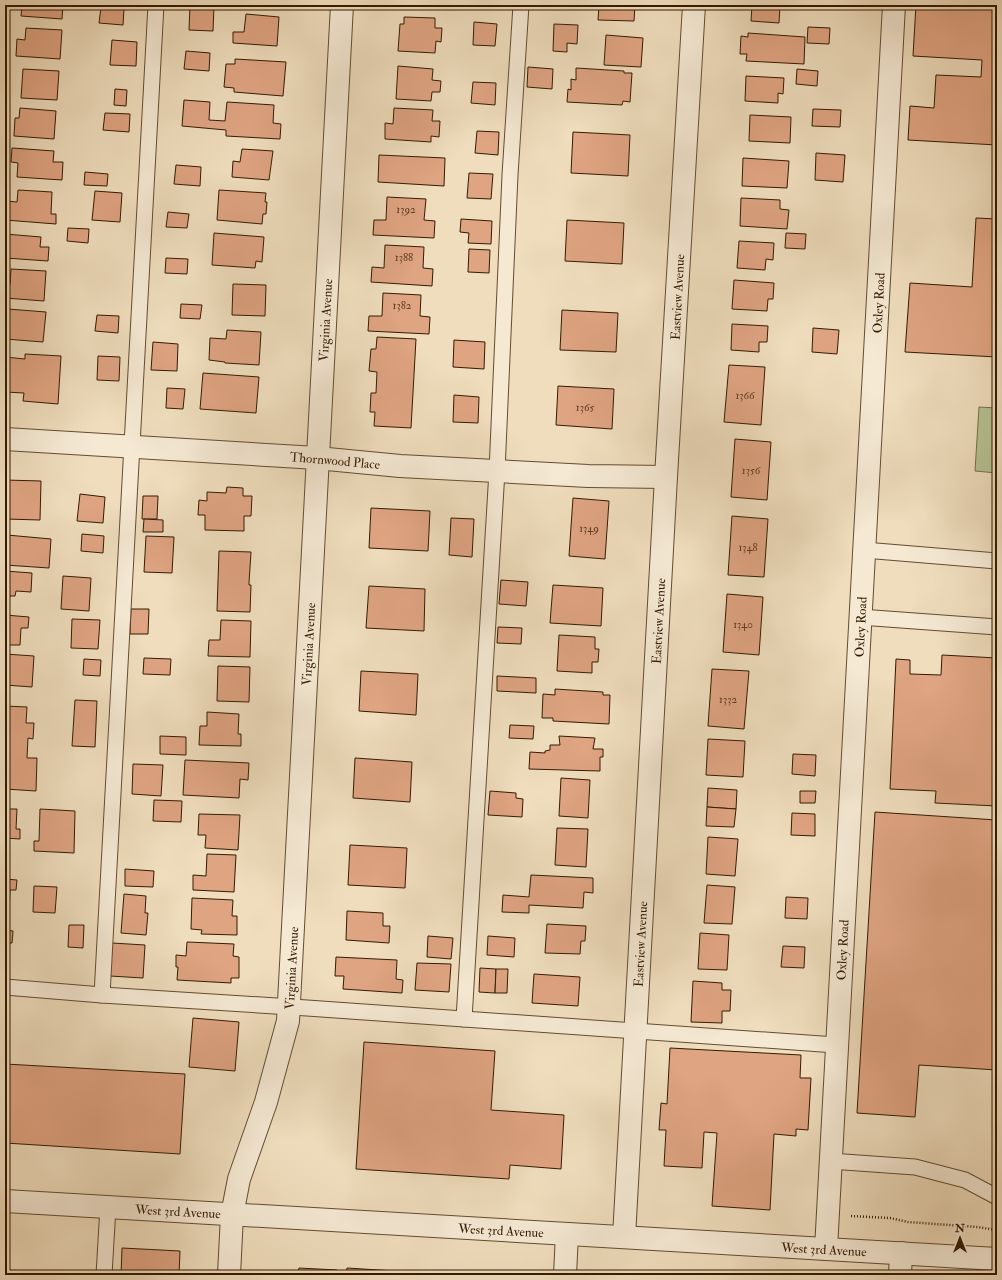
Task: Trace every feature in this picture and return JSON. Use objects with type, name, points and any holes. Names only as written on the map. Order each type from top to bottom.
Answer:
[{"type":"street","name":"Virginia Avenue","points":[[229,1275],[232,1215],[239,1179],[266,1102],[288,1021],[342,5]]},
{"type":"street","name":"Eastview Avenue","points":[[624,1237],[694,5]]},
{"type":"street","name":"Oxley Road","points":[[826,1249],[894,5]]},
{"type":"street","name":"Thornwood Place","points":[[5,439],[317,458],[400,466],[588,476],[666,477]]},
{"type":"street","name":"West 3rd Avenue","points":[[5,1200],[232,1215],[997,1259]]},
{"type":"street","points":[[565,1275],[567,1234]]},
{"type":"street","points":[[900,1275],[902,1253]]},
{"type":"lane","points":[[102,995],[156,5]]},
{"type":"lane","points":[[464,1019],[497,471],[510,183],[521,5]]},
{"type":"lane","points":[[864,550],[997,561]]},
{"type":"lane","points":[[860,616],[997,627]]},
{"type":"lane","points":[[5,987],[102,995],[836,1045]]},
{"type":"lane","points":[[830,1161],[915,1167],[965,1180],[997,1198]]},
{"type":"lane","points":[[104,1275],[108,1207]]},
{"type":"path","points":[[828,1215],[890,1218],[908,1222],[997,1230]]},
{"type":"green space","points":[[979,407],[997,408],[997,473],[975,471]]},
{"type":"building","points":[[22,5],[63,5],[62,19],[21,16]]},
{"type":"building","points":[[190,5],[214,6],[213,31],[189,30]]},
{"type":"building","points":[[589,5],[635,5],[634,21],[598,20],[599,6]]},
{"type":"building","points":[[752,5],[780,5],[779,23],[751,21]]},
{"type":"building","points":[[827,5],[827,8],[801,6]]},
{"type":"building","points":[[916,5],[997,5],[997,145],[908,140],[910,106],[934,108],[936,75],[981,77],[982,60],[913,56]]},
{"type":"building","points":[[101,7],[124,9],[123,25],[99,23]]},
{"type":"building","points":[[246,14],[279,17],[277,46],[233,43],[233,32],[244,32]]},
{"type":"building","points":[[404,17],[435,18],[435,28],[442,28],[441,42],[436,41],[435,53],[398,51],[400,24],[404,24]]},
{"type":"building","points":[[474,22],[497,24],[495,46],[473,45]]},
{"type":"building","points":[[554,24],[578,25],[577,44],[567,43],[567,52],[553,51]]},
{"type":"building","points":[[808,27],[830,28],[829,44],[807,43]]},
{"type":"building","points":[[26,28],[62,30],[60,59],[16,56],[17,39],[25,40]]},
{"type":"building","points":[[748,33],[805,37],[804,64],[746,61],[747,54],[740,54],[741,36],[748,37]]},
{"type":"building","points":[[606,35],[643,38],[641,67],[604,65]]},
{"type":"building","points":[[112,40],[137,42],[136,66],[110,65]]},
{"type":"building","points":[[186,51],[210,53],[209,71],[184,69]]},
{"type":"building","points":[[235,59],[286,62],[283,96],[234,92],[234,88],[224,87],[226,64],[235,64]]},
{"type":"building","points":[[398,66],[433,69],[432,80],[441,81],[440,92],[432,92],[431,101],[396,99]]},
{"type":"building","points":[[528,67],[553,69],[552,89],[527,87]]},
{"type":"building","points":[[576,68],[624,71],[624,73],[632,73],[630,102],[623,101],[622,105],[567,102],[568,89],[571,90],[571,79],[576,80]]},
{"type":"building","points":[[23,69],[59,71],[57,100],[21,98]]},
{"type":"building","points":[[797,69],[818,71],[817,86],[796,84]]},
{"type":"building","points":[[746,76],[784,78],[783,94],[778,93],[778,103],[745,101]]},
{"type":"building","points":[[473,82],[496,83],[495,105],[471,103]]},
{"type":"building","points":[[115,89],[127,90],[126,106],[114,105]]},
{"type":"building","points":[[184,100],[210,102],[209,120],[225,121],[227,102],[274,105],[273,123],[281,124],[280,139],[226,136],[226,130],[182,126]]},
{"type":"building","points":[[20,108],[56,111],[54,139],[14,136],[15,118],[19,118]]},
{"type":"building","points":[[394,108],[433,110],[432,121],[440,121],[439,137],[431,136],[431,142],[385,139],[385,123],[393,124]]},
{"type":"building","points":[[813,109],[841,110],[840,127],[812,126]]},
{"type":"building","points":[[105,113],[130,114],[129,132],[103,130]]},
{"type":"building","points":[[750,115],[791,117],[790,143],[749,141]]},
{"type":"building","points":[[477,131],[499,132],[498,155],[475,153]]},
{"type":"building","points":[[573,132],[630,135],[628,176],[571,173]]},
{"type":"building","points":[[12,148],[54,151],[53,162],[63,162],[62,180],[17,177],[18,163],[11,162]]},
{"type":"building","points":[[242,149],[273,151],[269,180],[232,177],[233,161],[240,162]]},
{"type":"building","points":[[816,153],[845,155],[843,182],[815,180]]},
{"type":"building","points":[[379,155],[445,158],[444,186],[378,182]]},
{"type":"building","points":[[743,158],[789,161],[787,188],[742,186]]},
{"type":"building","points":[[176,165],[201,167],[200,186],[174,184]]},
{"type":"building","points":[[85,172],[108,174],[107,186],[84,185]]},
{"type":"building","points":[[469,173],[493,174],[491,199],[467,198]]},
{"type":"building","points":[[18,190],[52,192],[51,214],[56,214],[56,224],[5,220],[7,201],[17,202]]},
{"type":"building","points":[[219,190],[266,193],[266,214],[263,214],[262,224],[217,220]]},
{"type":"building","points":[[95,191],[122,193],[120,222],[92,220]]},
{"type":"building","points":[[387,197],[426,199],[424,220],[435,221],[434,238],[373,235],[374,220],[386,220]]},
{"type":"building","points":[[741,198],[780,200],[780,209],[789,210],[787,229],[740,226]]},
{"type":"building","points":[[168,212],[189,214],[187,228],[166,227]]},
{"type":"building","points":[[976,218],[997,219],[997,357],[905,352],[910,283],[972,287]]},
{"type":"building","points":[[461,219],[492,221],[491,244],[468,243],[469,233],[460,232]]},
{"type":"building","points":[[567,220],[624,223],[622,264],[565,261]]},
{"type":"building","points":[[68,228],[89,229],[88,243],[67,241]]},
{"type":"building","points":[[214,233],[264,237],[262,262],[256,261],[255,268],[212,265]]},
{"type":"building","points":[[786,233],[806,234],[805,249],[785,248]]},
{"type":"building","points":[[5,234],[41,237],[40,247],[49,247],[48,261],[5,258]]},
{"type":"building","points":[[739,241],[774,243],[773,260],[766,259],[765,270],[737,268]]},
{"type":"building","points":[[385,245],[424,247],[423,268],[433,269],[432,286],[371,282],[372,267],[384,268]]},
{"type":"building","points":[[469,249],[490,250],[489,273],[468,272]]},
{"type":"building","points":[[166,258],[188,259],[187,274],[165,273]]},
{"type":"building","points":[[11,269],[46,271],[44,301],[5,298],[6,285],[10,285]]},
{"type":"building","points":[[734,280],[774,283],[773,299],[768,299],[767,311],[732,309]]},
{"type":"building","points":[[233,284],[266,285],[265,316],[232,315]]},
{"type":"building","points":[[383,293],[421,295],[420,316],[430,317],[429,334],[368,331],[369,316],[382,316]]},
{"type":"building","points":[[181,304],[202,305],[200,319],[180,318]]},
{"type":"building","points":[[8,309],[46,312],[43,342],[5,339],[5,323],[8,323]]},
{"type":"building","points":[[562,310],[618,313],[616,352],[560,350]]},
{"type":"building","points":[[97,315],[119,316],[118,333],[95,331]]},
{"type":"building","points":[[732,324],[768,326],[767,342],[759,342],[759,352],[731,350]]},
{"type":"building","points":[[813,328],[839,330],[837,354],[812,352]]},
{"type":"building","points":[[227,330],[261,332],[259,365],[225,363],[209,360],[210,338],[226,339]]},
{"type":"building","points":[[377,337],[416,339],[411,428],[374,426],[375,412],[370,412],[371,393],[376,393],[377,372],[369,371],[371,349],[376,349]]},
{"type":"building","points":[[454,340],[485,342],[484,369],[453,367]]},
{"type":"building","points":[[153,342],[178,344],[177,371],[151,370]]},
{"type":"building","points":[[25,354],[61,356],[58,404],[23,401],[24,393],[5,392],[5,357],[25,359]]},
{"type":"building","points":[[98,356],[120,357],[119,381],[97,380]]},
{"type":"building","points":[[729,365],[765,367],[761,425],[724,422]]},
{"type":"building","points":[[203,373],[259,377],[256,413],[200,409]]},
{"type":"building","points":[[558,386],[614,389],[612,429],[556,425]]},
{"type":"building","points":[[167,388],[185,389],[183,409],[166,408]]},
{"type":"building","points":[[454,395],[479,397],[478,423],[453,422]]},
{"type":"building","points":[[735,439],[771,442],[767,500],[731,497]]},
{"type":"building","points":[[5,480],[41,481],[40,520],[5,519]]},
{"type":"building","points":[[227,487],[243,488],[243,496],[252,496],[251,516],[244,516],[244,531],[205,530],[205,515],[198,515],[199,500],[207,501],[207,492],[226,493]]},
{"type":"building","points":[[80,494],[105,497],[103,523],[77,521]]},
{"type":"building","points":[[143,496],[158,496],[157,519],[142,519]]},
{"type":"building","points":[[573,498],[609,501],[605,559],[569,556]]},
{"type":"building","points":[[371,508],[430,511],[428,551],[369,548]]},
{"type":"building","points":[[732,516],[768,519],[764,577],[728,575]]},
{"type":"building","points":[[451,518],[474,519],[472,557],[449,555]]},
{"type":"building","points":[[144,519],[163,520],[163,532],[143,532]]},
{"type":"building","points":[[5,530],[7,530],[7,535],[51,539],[49,568],[5,565]]},
{"type":"building","points":[[82,534],[104,536],[103,553],[81,551]]},
{"type":"building","points":[[146,536],[174,537],[172,573],[144,572]]},
{"type":"building","points":[[219,551],[251,552],[249,583],[249,585],[251,585],[250,612],[217,611]]},
{"type":"building","points":[[5,571],[32,573],[31,592],[16,591],[15,596],[5,596]]},
{"type":"building","points":[[63,576],[91,578],[89,611],[61,609]]},
{"type":"building","points":[[501,580],[528,582],[526,606],[499,604]]},
{"type":"building","points":[[553,585],[603,588],[601,626],[550,623]]},
{"type":"building","points":[[369,586],[425,589],[424,631],[366,628]]},
{"type":"building","points":[[727,594],[763,597],[759,655],[723,652]]},
{"type":"building","points":[[131,609],[149,609],[148,634],[130,634]]},
{"type":"building","points":[[5,615],[29,617],[28,628],[21,628],[20,645],[5,645]]},
{"type":"building","points":[[72,619],[100,620],[98,649],[71,648]]},
{"type":"building","points":[[221,620],[251,621],[250,657],[208,656],[209,640],[220,640]]},
{"type":"building","points":[[498,627],[522,628],[521,644],[497,643]]},
{"type":"building","points":[[559,635],[595,637],[595,649],[599,649],[598,662],[592,662],[592,673],[557,671]]},
{"type":"building","points":[[5,654],[34,656],[32,687],[5,685]]},
{"type":"building","points":[[942,655],[997,658],[997,806],[935,803],[936,791],[890,789],[896,659],[910,660],[910,674],[941,675]]},
{"type":"building","points":[[144,658],[171,659],[170,675],[143,674]]},
{"type":"building","points":[[84,659],[101,660],[100,676],[83,675]]},
{"type":"building","points":[[218,666],[250,667],[249,702],[217,701]]},
{"type":"building","points":[[712,669],[749,671],[744,729],[708,726]]},
{"type":"building","points":[[361,671],[418,674],[416,715],[359,711]]},
{"type":"building","points":[[497,676],[536,678],[536,693],[497,691]]},
{"type":"building","points":[[555,689],[603,692],[603,695],[610,695],[609,724],[553,721],[553,718],[542,718],[543,694],[555,695]]},
{"type":"building","points":[[75,700],[97,701],[95,747],[72,746]]},
{"type":"building","points":[[5,706],[27,707],[26,723],[34,723],[33,739],[28,738],[27,758],[37,758],[36,791],[5,789]]},
{"type":"building","points":[[207,712],[239,714],[238,734],[241,734],[241,746],[199,745],[200,726],[207,726]]},
{"type":"building","points":[[510,725],[534,726],[533,739],[509,738]]},
{"type":"building","points":[[160,736],[186,737],[186,755],[160,754]]},
{"type":"building","points":[[559,736],[595,738],[593,749],[603,749],[603,757],[600,757],[600,771],[529,769],[530,752],[545,753],[545,751],[550,750],[550,745],[560,745]]},
{"type":"building","points":[[708,739],[745,741],[743,777],[706,775]]},
{"type":"building","points":[[793,754],[816,755],[815,776],[792,774]]},
{"type":"building","points":[[355,758],[412,762],[410,802],[353,798]]},
{"type":"building","points":[[185,760],[249,763],[248,780],[240,779],[239,798],[183,795]]},
{"type":"building","points":[[133,764],[163,765],[161,796],[132,794]]},
{"type":"building","points":[[561,778],[590,780],[588,818],[559,816]]},
{"type":"building","points":[[708,788],[737,790],[736,809],[707,807]]},
{"type":"building","points":[[490,791],[516,793],[516,798],[523,799],[522,817],[488,815]]},
{"type":"building","points":[[800,791],[816,791],[815,803],[800,803]]},
{"type":"building","points":[[154,800],[182,801],[181,822],[153,821]]},
{"type":"building","points":[[707,807],[736,809],[734,827],[706,826]]},
{"type":"building","points":[[5,809],[17,809],[16,829],[20,829],[20,839],[5,838]]},
{"type":"building","points":[[40,809],[75,811],[74,853],[34,851],[34,841],[39,841]]},
{"type":"building","points":[[875,812],[997,820],[997,1070],[919,1065],[915,1117],[857,1113]]},
{"type":"building","points":[[792,813],[815,814],[815,836],[791,835]]},
{"type":"building","points":[[199,814],[240,815],[238,850],[205,848],[206,835],[198,835]]},
{"type":"building","points":[[557,828],[588,829],[586,867],[555,865]]},
{"type":"building","points":[[708,837],[738,839],[735,876],[706,874]]},
{"type":"building","points":[[350,845],[407,848],[405,888],[348,885]]},
{"type":"building","points":[[207,854],[236,855],[234,892],[193,890],[193,875],[206,876]]},
{"type":"building","points":[[125,869],[154,871],[153,887],[125,886]]},
{"type":"building","points":[[531,875],[593,878],[593,893],[584,892],[583,908],[529,905],[529,913],[502,912],[503,895],[529,897]]},
{"type":"building","points":[[5,879],[17,880],[16,890],[10,890],[9,913],[5,913]]},
{"type":"building","points":[[707,885],[735,887],[732,924],[704,923]]},
{"type":"building","points":[[34,886],[57,887],[55,913],[33,912]]},
{"type":"building","points":[[124,894],[146,896],[145,913],[148,913],[146,935],[121,933]]},
{"type":"building","points":[[786,897],[808,898],[807,919],[785,918]]},
{"type":"building","points":[[192,898],[233,900],[232,916],[237,916],[237,935],[201,934],[202,930],[191,929]]},
{"type":"building","points":[[347,911],[383,913],[383,926],[390,926],[389,943],[346,940]]},
{"type":"building","points":[[547,924],[586,926],[585,941],[581,941],[580,954],[545,953]]},
{"type":"building","points":[[69,925],[84,925],[83,948],[68,947]]},
{"type":"building","points":[[5,930],[13,931],[12,943],[5,943]]},
{"type":"building","points":[[700,933],[729,935],[727,970],[698,969]]},
{"type":"building","points":[[428,936],[453,938],[451,959],[427,957]]},
{"type":"building","points":[[488,936],[515,938],[514,957],[487,955]]},
{"type":"building","points":[[187,942],[234,944],[233,956],[239,957],[239,978],[231,978],[231,983],[177,980],[178,967],[176,967],[176,955],[186,956]]},
{"type":"building","points":[[112,943],[145,945],[143,978],[110,976]]},
{"type":"building","points":[[783,946],[805,947],[804,968],[781,967]]},
{"type":"building","points":[[336,957],[397,960],[396,979],[403,980],[402,993],[343,989],[344,976],[335,976]]},
{"type":"building","points":[[417,963],[451,964],[449,992],[415,990]]},
{"type":"building","points":[[480,968],[496,969],[495,993],[479,992]]},
{"type":"building","points":[[496,969],[508,969],[507,993],[495,993]]},
{"type":"building","points":[[534,974],[580,977],[578,1006],[532,1003]]},
{"type":"building","points":[[693,981],[722,983],[722,990],[731,990],[730,1011],[722,1011],[722,1023],[691,1022]]},
{"type":"building","points":[[193,1018],[239,1022],[235,1071],[189,1067]]},
{"type":"building","points":[[364,1042],[495,1051],[491,1110],[564,1115],[561,1169],[510,1165],[509,1179],[356,1169]]},
{"type":"building","points":[[670,1048],[801,1055],[800,1078],[811,1078],[808,1130],[796,1129],[796,1136],[774,1134],[770,1210],[712,1206],[717,1133],[704,1132],[702,1168],[664,1166],[666,1130],[659,1130],[661,1103],[667,1104]]},
{"type":"building","points":[[5,1064],[185,1074],[180,1154],[5,1143]]},
{"type":"building","points":[[122,1248],[180,1251],[179,1275],[121,1275]]},
{"type":"building","points":[[299,1268],[337,1270],[337,1275],[258,1275],[258,1271],[298,1273]]},
{"type":"building","points":[[347,1268],[411,1272],[411,1275],[346,1275]]},
{"type":"building","points":[[5,1270],[46,1272],[45,1275],[5,1275]]}]
